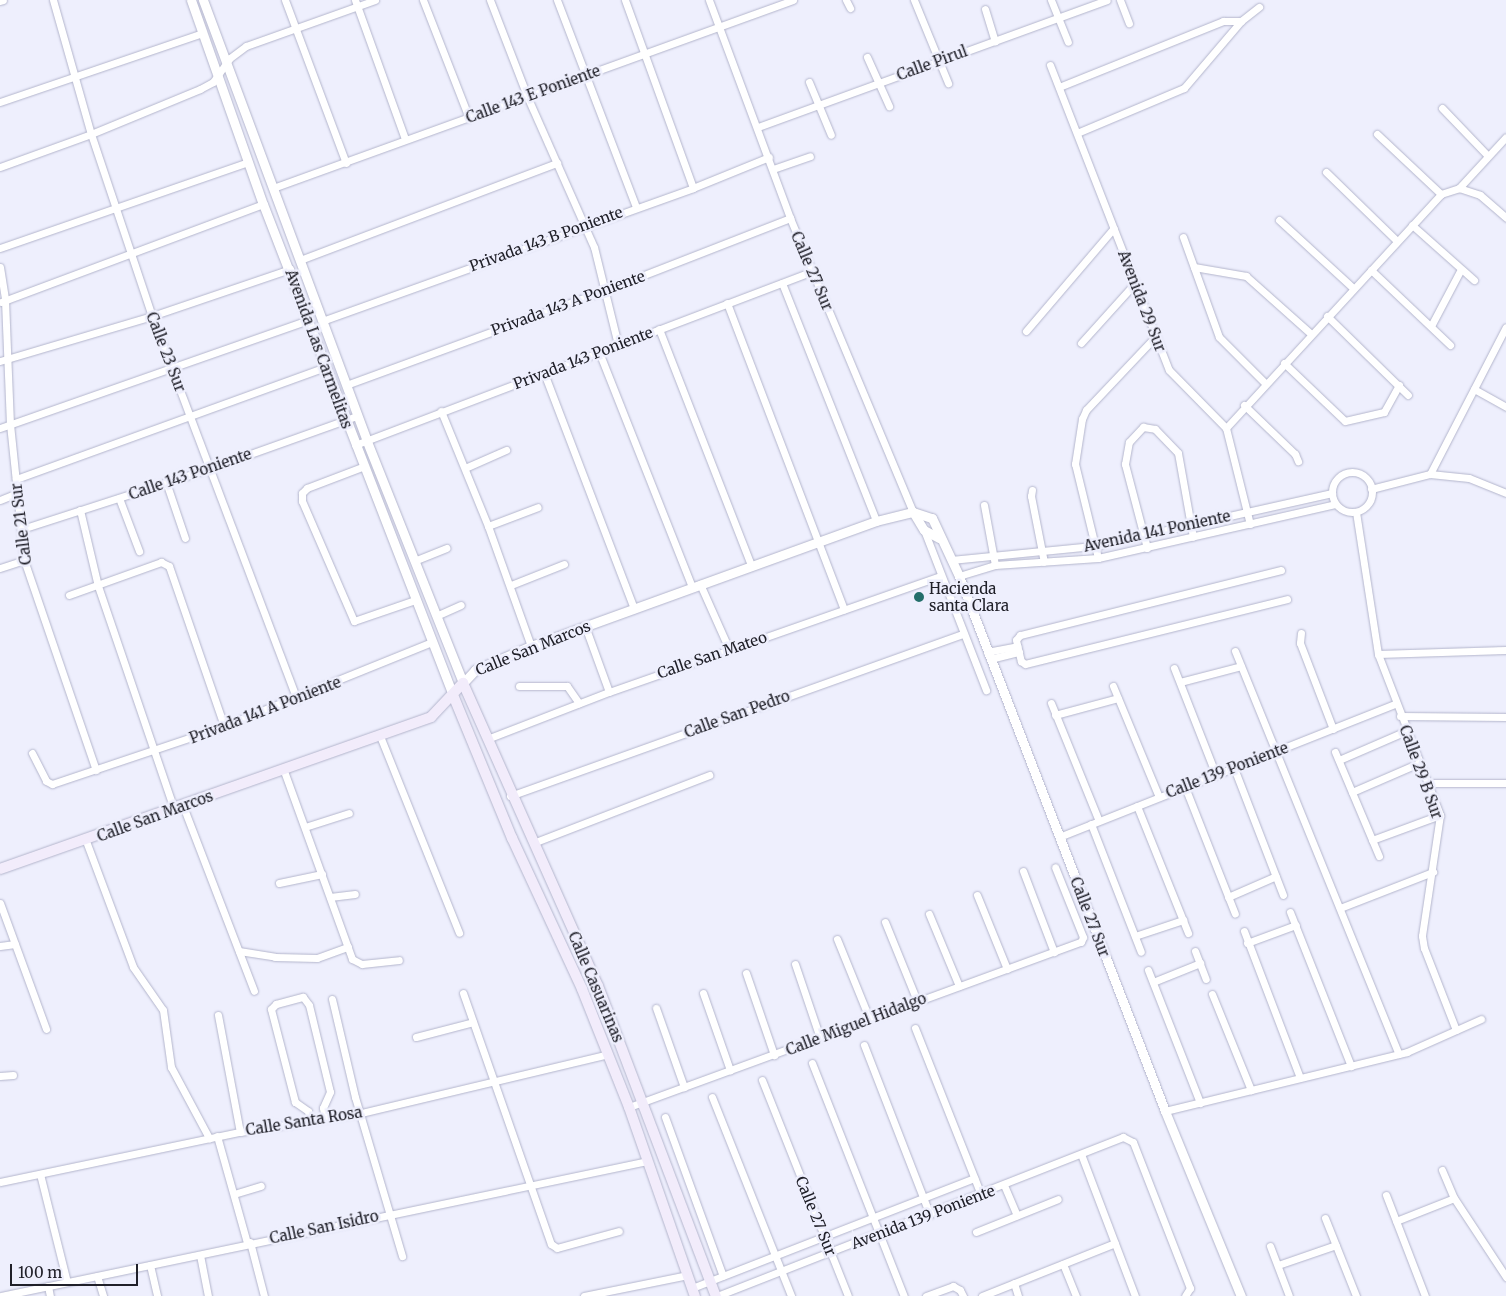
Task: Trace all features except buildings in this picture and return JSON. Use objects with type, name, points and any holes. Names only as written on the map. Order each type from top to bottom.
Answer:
[{"type":"main road","name":"Calle San Marcos","points":[[0,869],[284,771],[431,717],[463,683]]},
{"type":"main road","name":"Calle Casuarinas","points":[[463,683],[510,796],[533,842],[598,986],[717,1296]]},
{"type":"main road","name":"Calle Casuarinas","points":[[453,695],[512,838],[582,989],[629,1107],[694,1292]]},
{"type":"street","name":"Calle 23 Sur","points":[[53,0],[91,134],[133,253],[152,316],[173,366],[208,469],[297,699]]},
{"type":"street","name":"Avenida Las Carmelitas","points":[[191,0],[263,204],[290,269],[362,467],[453,695]]},
{"type":"street","name":"Avenida Las Carmelitas","points":[[203,0],[357,416],[463,683]]},
{"type":"street","points":[[285,0],[346,163]]},
{"type":"street","points":[[0,167],[91,134],[200,89],[246,46],[296,30],[356,3],[375,0]]},
{"type":"street","points":[[423,0],[469,118]]},
{"type":"street","points":[[490,0],[527,96],[584,225],[598,263],[618,345]]},
{"type":"street","points":[[557,0],[587,74],[636,207]]},
{"type":"street","points":[[625,0],[647,55],[693,188]]},
{"type":"street","name":"Calle 27 Sur","points":[[709,0],[774,169],[790,218],[913,512],[924,530]]},
{"type":"street","name":"Calle 143 E Poniente","points":[[273,188],[587,74],[647,55],[782,2],[793,0]]},
{"type":"street","points":[[846,0],[850,8]]},
{"type":"street","points":[[914,0],[948,82]]},
{"type":"street","points":[[1051,0],[1068,42]]},
{"type":"street","name":"Calle Pirul","points":[[758,127],[1107,0]]},
{"type":"street","points":[[1120,0],[1129,23]]},
{"type":"street","points":[[356,3],[405,139]]},
{"type":"street","points":[[1077,133],[1184,88],[1241,21],[1259,7]]},
{"type":"street","points":[[985,9],[995,41]]},
{"type":"street","points":[[1059,86],[1223,21],[1241,21]]},
{"type":"street","points":[[0,102],[73,75],[203,33]]},
{"type":"street","points":[[867,57],[889,106]]},
{"type":"street","name":"Avenida 29 Sur","points":[[1050,65],[1174,378],[1226,428]]},
{"type":"street","points":[[810,82],[832,135]]},
{"type":"street","points":[[1442,108],[1488,156]]},
{"type":"street","points":[[1377,134],[1441,194]]},
{"type":"street","points":[[1250,524],[1226,428],[1244,405],[1441,194],[1458,188],[1506,136]]},
{"type":"street","points":[[774,169],[810,156]]},
{"type":"street","name":"Privada 143 B Poniente","points":[[322,321],[584,225],[693,188],[769,157]]},
{"type":"street","points":[[0,248],[116,206],[248,162]]},
{"type":"street","points":[[300,260],[557,164]]},
{"type":"street","points":[[1326,172],[1397,241]]},
{"type":"street","points":[[1458,188],[1480,195],[1506,218]]},
{"type":"street","points":[[2,301],[263,204]]},
{"type":"street","name":"Privada 143 A Poniente","points":[[346,385],[604,291],[790,218]]},
{"type":"street","points":[[1279,220],[1353,288]]},
{"type":"street","points":[[1412,225],[1474,280]]},
{"type":"street","points":[[1026,331],[1114,228]]},
{"type":"street","points":[[1183,237],[1219,337],[1265,383]]},
{"type":"street","name":"Calle 21 Sur","points":[[0,267],[3,360],[24,560],[96,770]]},
{"type":"street","points":[[1194,267],[1246,276],[1311,334]]},
{"type":"street","points":[[3,360],[152,316],[290,269]]},
{"type":"street","points":[[1431,326],[1461,269]]},
{"type":"street","points":[[1371,270],[1450,345]]},
{"type":"street","name":"Privada 143 Poniente","points":[[355,445],[366,439],[812,271]]},
{"type":"street","points":[[782,283],[876,521]]},
{"type":"street","points":[[1081,344],[1135,283]]},
{"type":"street","points":[[727,303],[844,609]]},
{"type":"street","points":[[1327,316],[1408,395]]},
{"type":"street","points":[[0,428],[309,320]]},
{"type":"street","points":[[659,329],[752,565]]},
{"type":"street","points":[[1430,474],[1505,331]]},
{"type":"street","points":[[1098,558],[1075,464],[1082,419],[1086,410],[1156,336]]},
{"type":"street","points":[[599,352],[696,585],[729,649]]},
{"type":"street","points":[[1284,363],[1345,421],[1384,412],[1399,385]]},
{"type":"street","points":[[16,479],[326,368]]},
{"type":"street","points":[[544,372],[634,609]]},
{"type":"street","points":[[1474,389],[1506,407]]},
{"type":"street","points":[[1244,405],[1295,454],[1298,461]]},
{"type":"street","points":[[441,411],[511,585],[531,646]]},
{"type":"street","name":"Calle 143 Poniente","points":[[22,529],[208,469],[357,416]]},
{"type":"street","points":[[1147,548],[1125,464],[1129,442],[1143,427],[1155,429],[1178,453],[1193,537]]},
{"type":"street","points":[[465,468],[506,450]]},
{"type":"street","points":[[362,467],[307,488],[302,494],[302,501],[354,621],[415,600]]},
{"type":"street","points":[[1350,473],[1361,475],[1371,489],[1366,506],[1356,512],[1348,512],[1336,504],[1332,493],[1339,477],[1350,473]]},
{"type":"street","points":[[1371,489],[1430,474],[1469,478],[1506,493]]},
{"type":"street","points":[[166,482],[185,538]]},
{"type":"street","points":[[1032,490],[1031,496],[1044,562]]},
{"type":"street","name":"Avenida 141 Poniente","points":[[951,560],[992,554],[1095,546],[1144,537],[1332,493]]},
{"type":"street","points":[[0,500],[17,494]]},
{"type":"street","points":[[119,498],[139,551]]},
{"type":"street","name":"Avenida 141 Poniente","points":[[959,576],[995,566],[1098,558],[1336,504]]},
{"type":"street","points":[[984,505],[995,566]]},
{"type":"street","points":[[488,526],[538,508]]},
{"type":"street","points":[[80,510],[98,586],[155,751],[254,991]]},
{"type":"street","name":"Calle 27 Sur","points":[[913,512],[932,518],[939,538],[959,576],[1165,1110],[1241,1296]]},
{"type":"street","name":"Calle San Marcos","points":[[463,683],[475,670],[531,646],[876,521],[913,512]]},
{"type":"street","name":"Calle 29 B Sur","points":[[1356,512],[1378,654],[1400,716],[1440,815],[1422,936],[1424,948],[1456,1030]]},
{"type":"street","points":[[924,530],[939,538]]},
{"type":"street","points":[[924,530],[940,576],[986,690]]},
{"type":"street","points":[[414,561],[446,548]]},
{"type":"street","points":[[0,568],[24,560]]},
{"type":"street","points":[[69,595],[165,563],[224,726]]},
{"type":"street","points":[[511,585],[564,564]]},
{"type":"street","points":[[1280,570],[1020,635],[1016,640],[1018,649],[1021,661],[1025,664],[1287,599]]},
{"type":"street","name":"Calle San Mateo","points":[[487,739],[609,692],[940,576]]},
{"type":"street","points":[[436,616],[461,605]]},
{"type":"street","points":[[585,626],[609,692]]},
{"type":"street","points":[[1301,633],[1300,643],[1333,729]]},
{"type":"street","name":"Calle San Pedro","points":[[510,796],[963,634]]},
{"type":"street","name":"Privada 141 A Poniente","points":[[32,753],[49,783],[96,770],[155,751],[297,699],[432,642]]},
{"type":"street","points":[[989,656],[1018,649]]},
{"type":"street","points":[[1378,654],[1506,650]]},
{"type":"street","points":[[1235,651],[1399,1054]]},
{"type":"street","points":[[1180,682],[1241,666]]},
{"type":"street","points":[[1174,668],[1216,774]]},
{"type":"street","points":[[519,686],[567,686],[579,703]]},
{"type":"street","points":[[1112,686],[1159,797]]},
{"type":"street","points":[[1055,714],[1118,698]]},
{"type":"street","points":[[1050,703],[1099,821]]},
{"type":"street","name":"Calle 139 Poniente","points":[[1059,837],[1396,704]]},
{"type":"street","points":[[1400,716],[1506,717]]},
{"type":"street","points":[[1339,760],[1406,731]]},
{"type":"street","points":[[380,736],[459,933]]},
{"type":"street","points":[[1335,752],[1379,856]]},
{"type":"street","points":[[1352,792],[1419,763]]},
{"type":"street","points":[[1234,768],[1283,895]]},
{"type":"street","points":[[284,771],[348,947],[357,963],[399,960]]},
{"type":"street","points":[[533,842],[710,775]]},
{"type":"street","points":[[1427,783],[1506,783]]},
{"type":"street","points":[[1186,787],[1235,914]]},
{"type":"street","points":[[1137,806],[1188,933]]},
{"type":"street","points":[[305,827],[349,813]]},
{"type":"street","points":[[1372,840],[1440,815]]},
{"type":"street","points":[[1090,824],[1141,952]]},
{"type":"street","points":[[86,840],[133,967],[163,1010],[171,1067],[208,1138]]},
{"type":"street","name":"Calle Miguel Hidalgo","points":[[629,1107],[1083,940],[1055,867]]},
{"type":"street","points":[[1023,871],[1054,952]]},
{"type":"street","points":[[1340,908],[1433,872]]},
{"type":"street","points":[[279,882],[322,874]]},
{"type":"street","points":[[1228,897],[1276,876]]},
{"type":"street","points":[[330,897],[356,894]]},
{"type":"street","points":[[977,895],[1006,969]]},
{"type":"street","points":[[0,903],[46,1029]]},
{"type":"street","points":[[1290,912],[1350,1066]]},
{"type":"street","points":[[929,914],[959,986]]},
{"type":"street","points":[[1134,936],[1183,920]]},
{"type":"street","points":[[885,922],[917,1001]]},
{"type":"street","points":[[1247,943],[1296,925]]},
{"type":"street","points":[[1244,931],[1300,1078]]},
{"type":"street","points":[[837,939],[869,1018]]},
{"type":"street","points":[[0,946],[15,944]]},
{"type":"street","points":[[239,951],[275,957],[318,958],[348,947]]},
{"type":"street","points":[[1195,951],[1206,979]]},
{"type":"street","points":[[1152,982],[1200,963]]},
{"type":"street","points":[[795,964],[820,1038]]},
{"type":"street","points":[[1148,970],[1200,1103]]},
{"type":"street","points":[[746,973],[774,1055]]},
{"type":"street","points":[[464,993],[553,1247],[619,1230]]},
{"type":"street","points":[[703,993],[730,1070]]},
{"type":"street","points":[[1212,994],[1251,1090]]},
{"type":"street","points":[[310,1121],[308,1111],[295,1102],[271,1010],[276,1004],[303,997],[309,1005],[330,1092],[323,1108],[325,1118]]},
{"type":"street","points":[[332,999],[402,1256]]},
{"type":"street","points":[[656,1008],[684,1087]]},
{"type":"street","points":[[218,1015],[240,1132]]},
{"type":"street","points":[[1165,1110],[1399,1054],[1481,1019]]},
{"type":"street","points":[[416,1037],[473,1022]]},
{"type":"street","points":[[915,1028],[981,1195]]},
{"type":"street","points":[[864,1045],[930,1214]]},
{"type":"street","name":"Calle Santa Rosa","points":[[0,1182],[218,1136],[362,1113],[608,1054]]},
{"type":"street","points":[[812,1063],[904,1296]]},
{"type":"street","points":[[0,1076],[13,1075]]},
{"type":"street","name":"Calle 27 Sur","points":[[762,1080],[848,1296]]},
{"type":"street","points":[[712,1097],[791,1296]]},
{"type":"street","points":[[665,1117],[723,1276]]},
{"type":"street","points":[[218,1136],[264,1296]]},
{"type":"street","name":"Avenida 139 Poniente","points":[[717,1296],[1128,1137],[1133,1142],[1190,1288],[1185,1296]]},
{"type":"street","points":[[1081,1154],[1136,1296]]},
{"type":"street","name":"Calle San Isidro","points":[[1,1296],[648,1161]]},
{"type":"street","points":[[1442,1170],[1454,1198],[1506,1277]]},
{"type":"street","points":[[40,1174],[68,1282]]},
{"type":"street","name":"Avenida 139 Poniente","points":[[694,1292],[710,1281],[974,1178]]},
{"type":"street","points":[[1004,1185],[1017,1215]]},
{"type":"street","points":[[234,1194],[261,1186]]},
{"type":"street","points":[[1386,1195],[1425,1296]]},
{"type":"street","points":[[1396,1220],[1454,1198]]},
{"type":"street","points":[[976,1232],[1058,1199]]},
{"type":"street","points":[[1325,1218],[1356,1296]]},
{"type":"street","points":[[982,1296],[1115,1243]]},
{"type":"street","points":[[1278,1265],[1336,1245]]},
{"type":"street","points":[[1270,1246],[1289,1296]]},
{"type":"street","points":[[200,1255],[208,1296]]},
{"type":"street","points":[[1063,1264],[1076,1296]]},
{"type":"street","points":[[150,1266],[157,1296]]},
{"type":"street","points":[[584,1296],[622,1287],[631,1293],[688,1275]]},
{"type":"street","points":[[97,1276],[103,1296]]},
{"type":"street","points":[[1014,1283],[1018,1296]]},
{"type":"street","points":[[48,1286],[50,1296]]},
{"type":"street","points":[[926,1296],[953,1286],[960,1290],[963,1296]]},
{"type":"place","name":"Hacienda santa Clara","points":[[919,597]]}]
